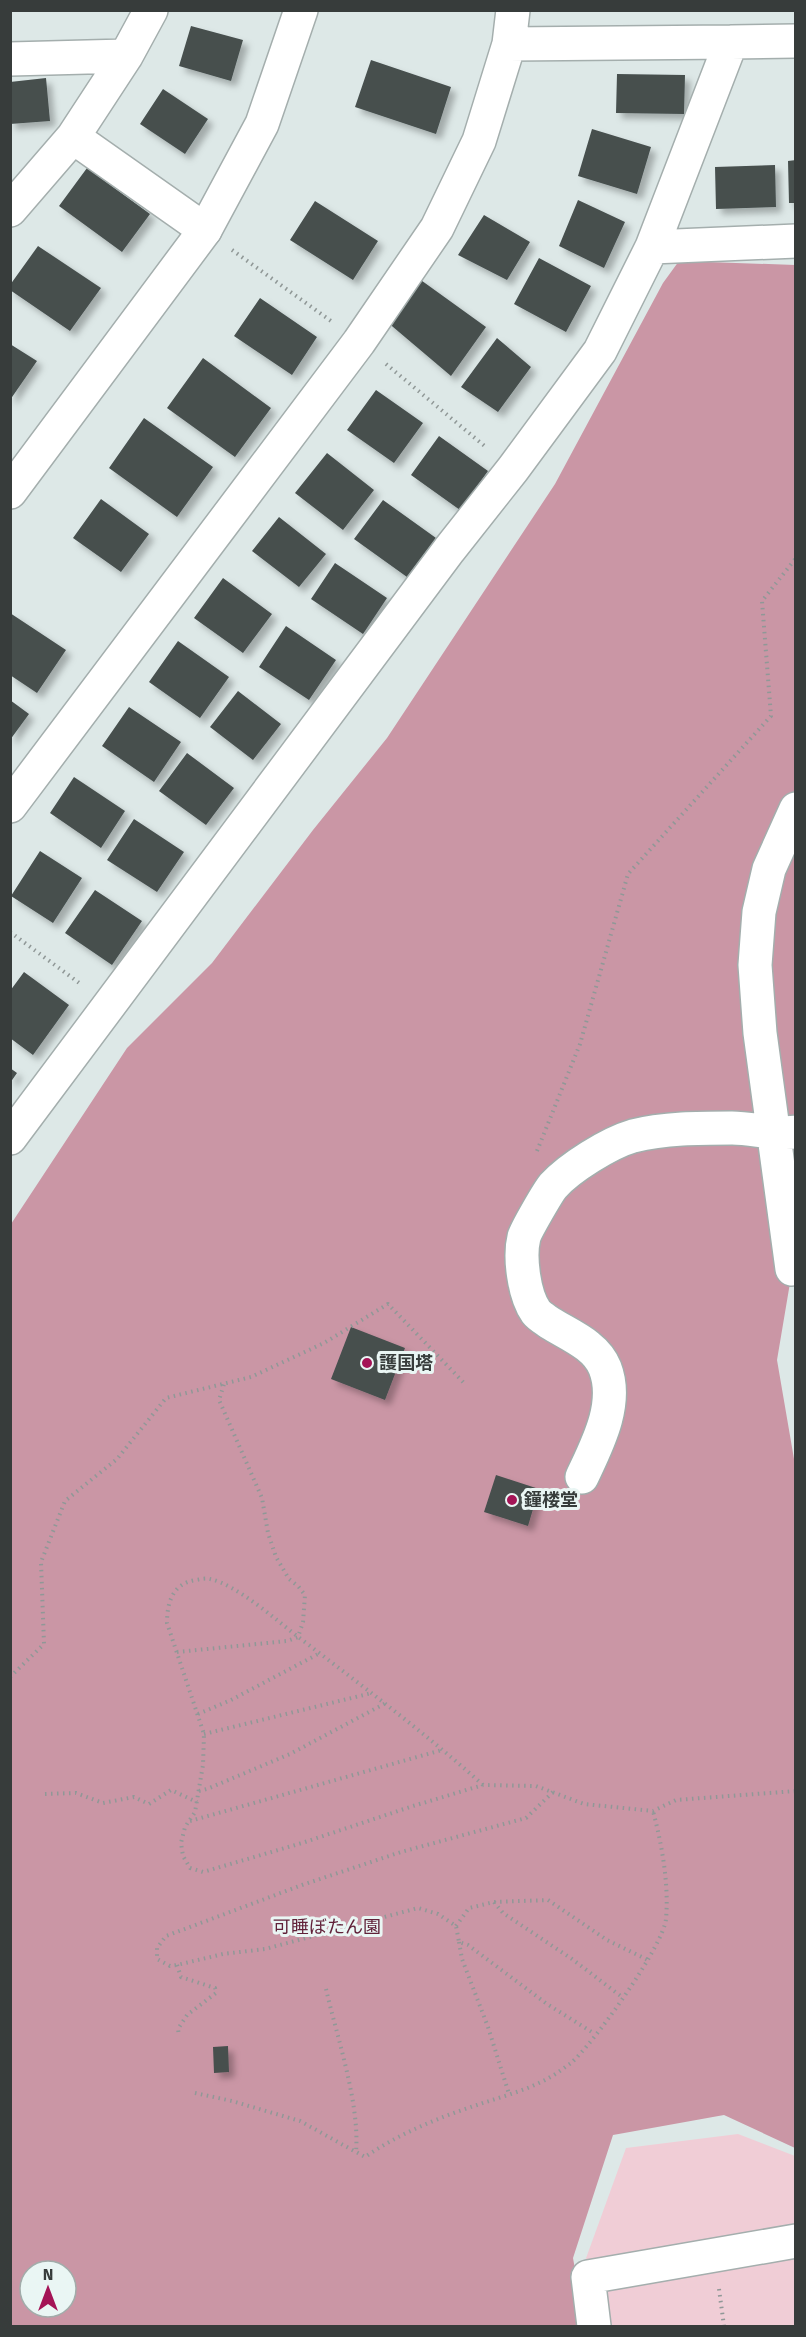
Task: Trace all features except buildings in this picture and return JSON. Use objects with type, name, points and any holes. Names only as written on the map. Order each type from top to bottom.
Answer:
[{"type":"street","points":[[10,210],[73,137],[126,56],[151,10]]},
{"type":"street","points":[[10,492],[205,230],[262,124],[301,10]]},
{"type":"street","points":[[10,806],[359,342],[438,228],[479,141],[509,44],[513,10]]},
{"type":"street","points":[[509,44],[795,41]]},
{"type":"street","points":[[10,1138],[600,351],[652,247],[731,42]]},
{"type":"street","points":[[10,59],[126,56]]},
{"type":"street","points":[[73,137],[205,230]]},
{"type":"street","points":[[652,247],[795,242]]},
{"type":"street","points":[[794,1277],[785,1132],[760,1033],[755,964],[758,922],[769,869],[795,808]]},
{"type":"street","points":[[582,1476],[600,1440],[608,1411],[608,1384],[605,1367],[591,1349],[576,1337],[536,1313],[528,1295],[523,1274],[524,1237],[553,1186],[596,1152],[632,1137],[671,1131],[733,1128],[785,1132]]},
{"type":"street","points":[[594,2326],[588,2277],[795,2241]]},
{"type":"path","points":[[537,1152],[580,1044],[628,874],[771,716],[762,601],[795,558]]},
{"type":"path","points":[[10,932],[110,1006]]},
{"type":"path","points":[[10,1677],[44,1644],[41,1562],[66,1501],[117,1459],[166,1398],[251,1377],[324,1343],[388,1304],[464,1383]]},
{"type":"path","points":[[224,1384],[219,1400],[262,1498],[268,1533],[276,1557],[289,1579],[305,1595],[303,1622],[298,1637]]},
{"type":"path","points":[[483,1785],[386,1703],[237,1592],[209,1578],[188,1581],[174,1590],[167,1607],[167,1623],[204,1734],[203,1765],[195,1812],[181,1843],[183,1856],[190,1868],[204,1872],[302,1844],[483,1785],[536,1786],[584,1804],[653,1811],[676,1800],[795,1791]]},
{"type":"path","points":[[177,1652],[287,1641],[298,1637]]},
{"type":"path","points":[[198,1714],[231,1700],[320,1653]]},
{"type":"path","points":[[204,1734],[373,1693]]},
{"type":"path","points":[[199,1791],[207,1790],[290,1754],[386,1703]]},
{"type":"path","points":[[189,1821],[443,1749]]},
{"type":"path","points":[[45,1794],[76,1793],[103,1803],[134,1797],[149,1804],[171,1790],[196,1802]]},
{"type":"path","points":[[509,2094],[488,2027],[462,1959],[456,1926],[438,1914],[418,1908],[265,1949],[223,1954],[170,1966],[158,1959],[158,1948],[166,1936],[302,1885],[390,1856],[526,1818],[553,1792]]},
{"type":"path","points":[[195,2093],[232,2101],[300,2121],[365,2157],[387,2141],[436,2119],[551,2077],[572,2062],[595,2034],[661,1938],[666,1921],[666,1891],[653,1811]]},
{"type":"path","points":[[456,1926],[469,1908],[494,1902],[548,1900],[607,1940],[648,1960]]},
{"type":"path","points":[[494,1902],[503,1913],[572,1959],[622,1997]]},
{"type":"path","points":[[459,1942],[468,1945],[547,2004],[595,2034]]},
{"type":"path","points":[[177,1965],[181,1977],[215,1988],[216,1993],[187,2016],[178,2029],[179,2037]]},
{"type":"path","points":[[326,1989],[352,2099],[358,2132],[356,2152]]},
{"type":"shaded area","points":[[738,2134],[795,2156],[795,2326],[590,2326],[581,2272],[626,2148]]},
{"type":"green space","name":"可睡ぼたん園","points":[[679,261],[795,265],[796,1283],[792,1271],[777,1360],[794,1459],[795,2148],[724,2115],[613,2135],[573,2258],[585,2326],[11,2326],[11,1224],[127,1048],[212,963],[313,830],[387,738],[555,484],[663,283]]},
{"type":"place","name":"護国塔","points":[[367,1363]]},
{"type":"place","name":"鐘楼堂","points":[[512,1500]]}]
